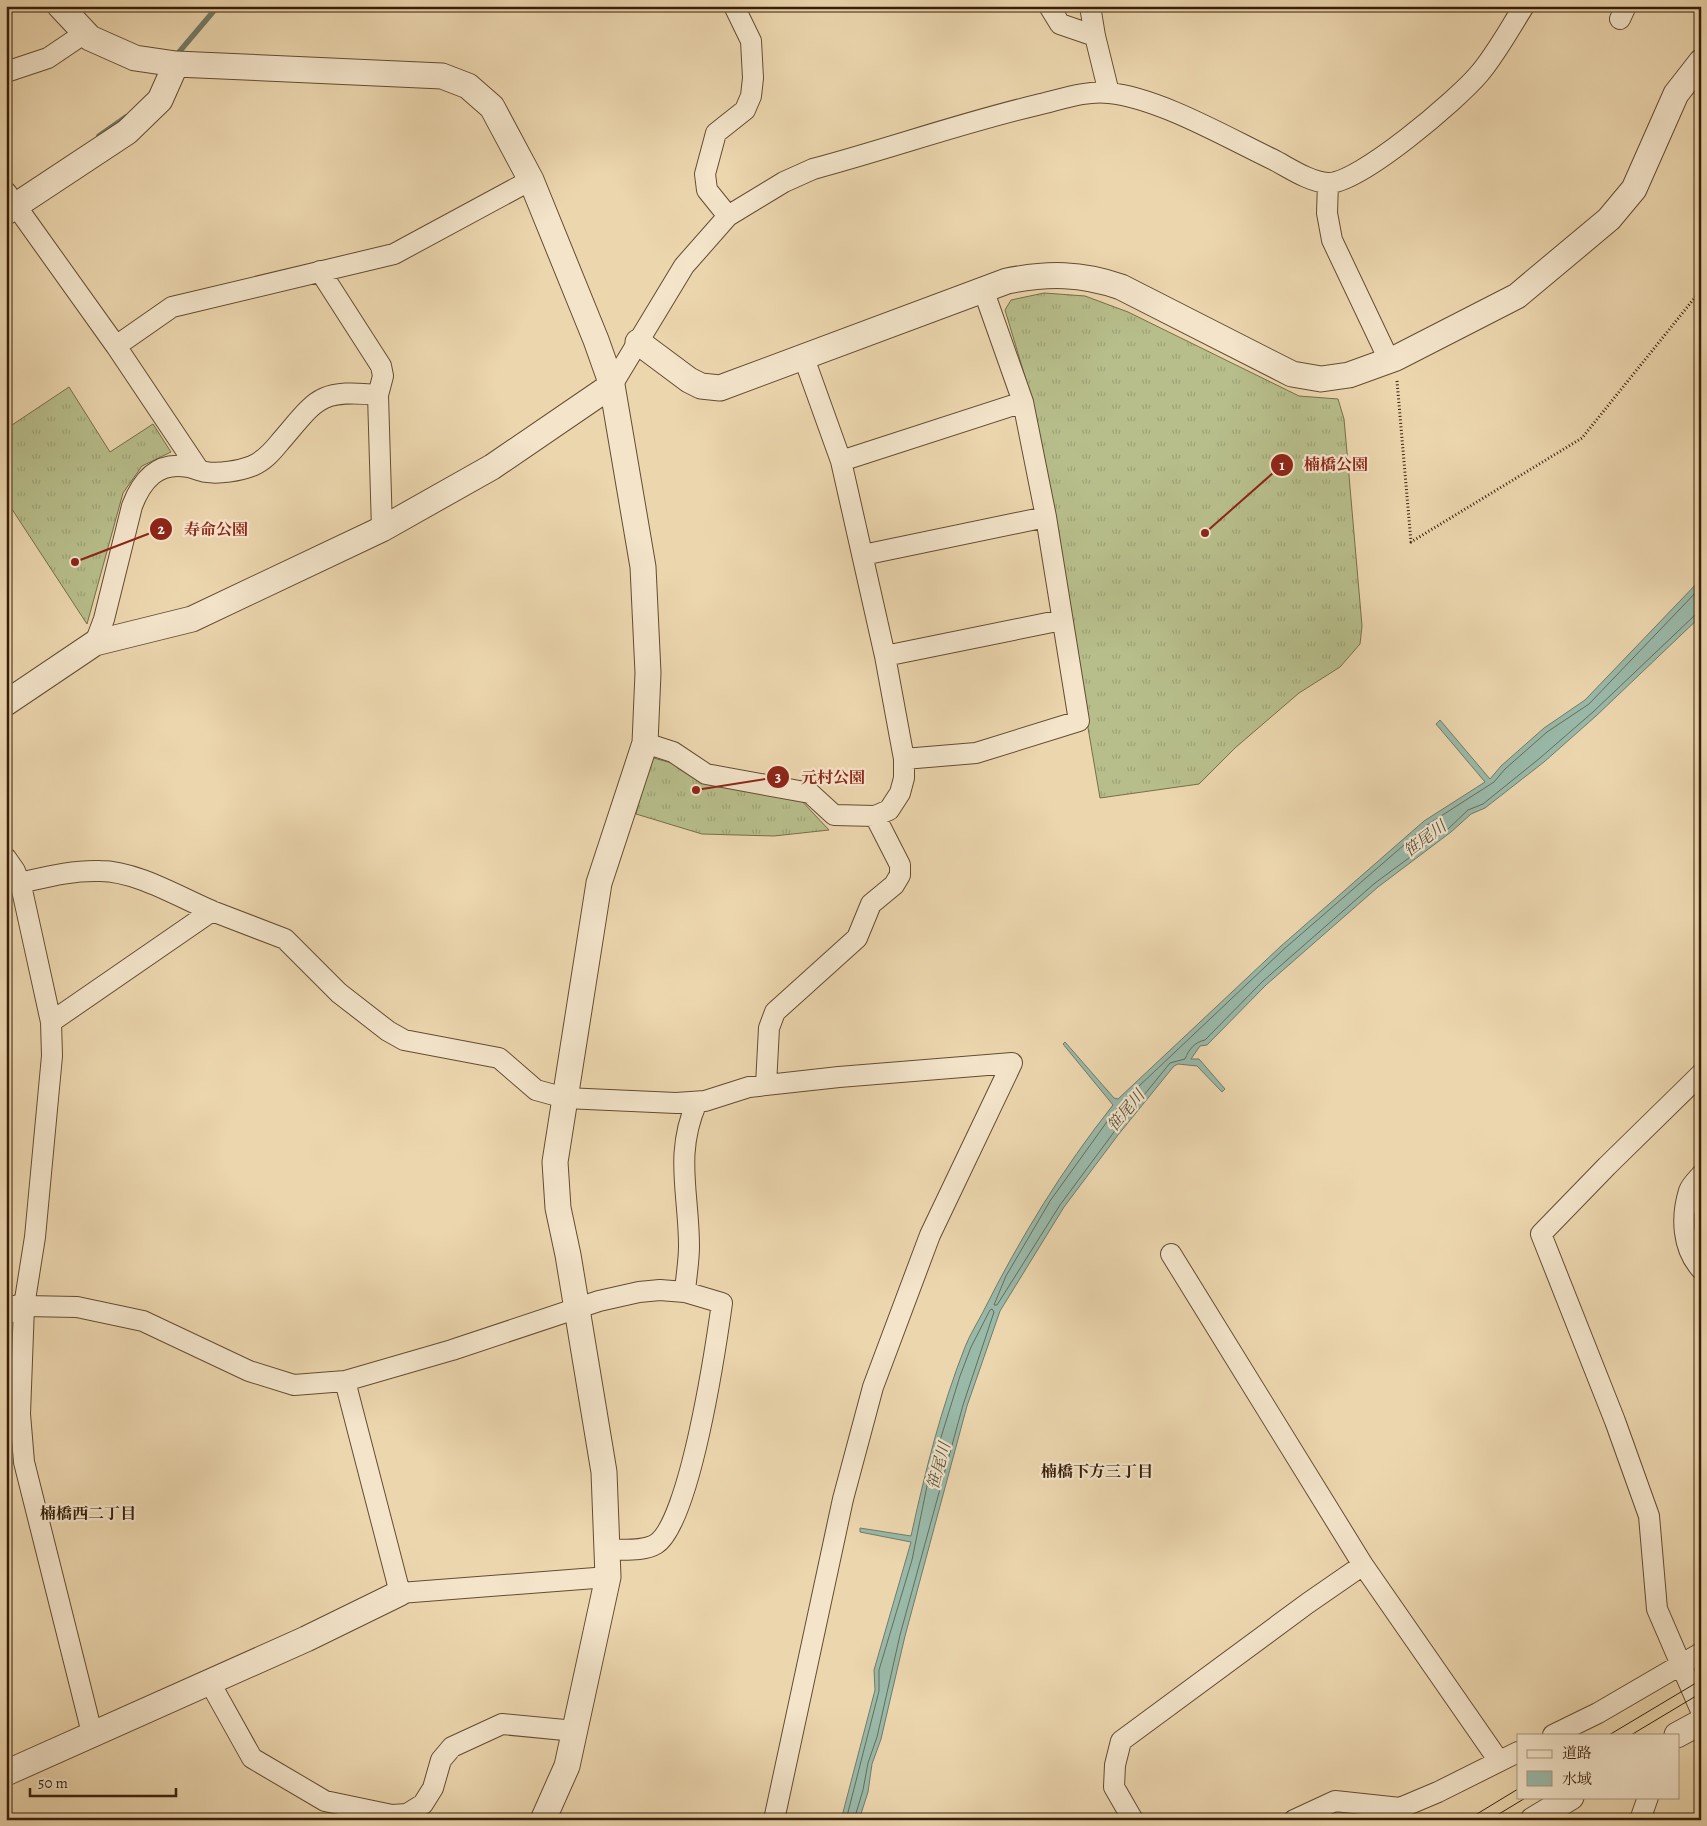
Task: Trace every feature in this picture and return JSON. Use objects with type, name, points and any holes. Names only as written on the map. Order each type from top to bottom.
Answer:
[{"type":"street","points":[[60,6],[90,38],[135,58],[176,64],[442,76],[468,86],[492,107],[531,180],[596,340],[612,385],[643,568],[648,673],[645,743],[599,883],[555,1162],[558,1208],[578,1310],[604,1472],[608,1577],[567,1766],[543,1820]]},
{"type":"street","points":[[728,216],[706,190],[705,174],[716,134],[745,110],[751,96],[753,78],[751,40],[734,6]]},
{"type":"street","points":[[1049,6],[1060,24],[1095,36]]},
{"type":"street","points":[[1090,6],[1095,36],[1109,93]]},
{"type":"street","points":[[6,702],[95,642],[192,619],[382,529],[492,467],[612,385],[684,266],[728,216],[784,182],[813,169],[1010,112],[1067,98],[1109,93],[1142,100],[1199,123],[1308,177],[1328,183],[1349,178],[1392,149],[1437,114],[1479,74],[1524,6]]},
{"type":"street","points":[[6,72],[48,58],[85,33]]},
{"type":"street","points":[[638,342],[689,380],[701,386],[720,388],[1007,281],[1052,274],[1075,274],[1121,287],[1292,374],[1306,378],[1333,378],[1349,375],[1392,359],[1517,296],[1609,219],[1634,189],[1676,94],[1701,62]]},
{"type":"street","points":[[176,64],[160,100],[127,132],[10,202],[116,346],[199,470]]},
{"type":"street","points":[[116,346],[172,307],[394,254],[531,180]]},
{"type":"street","points":[[1328,183],[1327,213],[1332,240],[1392,359]]},
{"type":"street","points":[[320,271],[381,366],[383,376],[378,395],[382,529]]},
{"type":"street","points":[[904,759],[976,753],[1079,721],[1046,517],[1023,402],[983,289]]},
{"type":"street","points":[[645,743],[674,752],[706,774],[810,793],[834,815],[875,816],[889,810],[900,793],[904,778],[904,759],[885,656],[863,555],[841,461],[804,358]]},
{"type":"street","points":[[95,642],[104,619],[138,492],[149,476],[175,465],[207,472],[228,471],[251,466],[267,457],[314,403],[328,395],[348,392],[378,395]]},
{"type":"street","points":[[841,461],[1023,402]]},
{"type":"street","points":[[863,555],[1046,517]]},
{"type":"street","points":[[885,656],[1062,620]]},
{"type":"street","points":[[766,1085],[769,1028],[775,1012],[857,938],[871,904],[894,885],[900,876],[900,865],[875,816]]},
{"type":"street","points":[[6,858],[19,883],[51,1022],[52,1056],[35,1237],[15,1309],[24,1462],[92,1733]]},
{"type":"street","points":[[19,883],[77,871],[101,870],[129,876],[212,912],[285,939],[339,993],[388,1031],[404,1040],[499,1058],[536,1090],[565,1098],[676,1103],[697,1102],[749,1087],[839,1076],[1012,1063],[930,1235],[873,1387],[843,1499],[774,1820]]},
{"type":"street","points":[[51,1022],[212,912]]},
{"type":"street","points":[[1701,1074],[1541,1234],[1615,1422],[1649,1516],[1657,1609],[1701,1711]]},
{"type":"street","points":[[685,1292],[689,1247],[684,1148],[687,1124],[697,1102]]},
{"type":"street","points":[[1701,1175],[1690,1189],[1683,1231],[1695,1263],[1701,1269]]},
{"type":"street","points":[[1171,1254],[1363,1565],[1500,1761]]},
{"type":"street","points":[[15,1309],[77,1307],[143,1321],[248,1372],[294,1385],[345,1381],[599,1302],[639,1292],[660,1290],[685,1292],[722,1303],[713,1369],[699,1439],[675,1517],[657,1543],[646,1548],[607,1550]]},
{"type":"street","points":[[345,1381],[400,1593]]},
{"type":"street","points":[[1133,1820],[1114,1787],[1115,1765],[1121,1741],[1300,1608],[1363,1565]]},
{"type":"street","points":[[6,1773],[306,1639],[400,1593],[608,1577]]},
{"type":"street","points":[[1555,1734],[1598,1713],[1701,1653]]},
{"type":"street","points":[[209,1681],[252,1758],[325,1801],[392,1815],[407,1814],[423,1804],[433,1788],[441,1760],[452,1747],[502,1724],[575,1730]]},
{"type":"street","points":[[1678,1734],[1701,1722]]},
{"type":"street","points":[[1294,1820],[1335,1801],[1400,1808],[1438,1792],[1517,1752]]},
{"type":"street","points":[[1533,1820],[1569,1798]]},
{"type":"street","points":[[1640,1820],[1648,1798]]},
{"type":"path","points":[[1392,359],[1411,542],[1582,438],[1701,290]]},
{"type":"green space","points":[[1044,293],[1085,296],[1128,312],[1299,396],[1338,399],[1344,419],[1346,441],[1362,626],[1360,644],[1340,667],[1299,693],[1235,748],[1199,784],[1100,798],[1032,400],[1005,310],[1011,300]]},
{"type":"green space","points":[[69,387],[110,452],[153,424],[171,452],[142,466],[123,493],[87,624],[6,500],[6,429]]},
{"type":"green space","points":[[650,757],[799,798],[829,830],[774,836],[702,834],[636,814]]},
{"type":"water","name":"笹尾川","points":[[1701,579],[1701,616],[1596,716],[1544,762],[1485,808],[1471,814],[1451,832],[1378,887],[1266,985],[1207,1045],[1200,1046],[1191,1059],[1199,1059],[1225,1089],[1222,1092],[1197,1066],[1178,1064],[1174,1066],[1118,1135],[1064,1207],[1000,1311],[967,1406],[905,1636],[881,1739],[872,1764],[868,1792],[859,1820],[841,1820],[875,1690],[874,1670],[911,1542],[860,1532],[860,1528],[911,1536],[941,1417],[967,1342],[1012,1256],[1043,1204],[1077,1153],[1113,1105],[1063,1044],[1065,1042],[1114,1098],[1118,1099],[1281,946],[1424,821],[1485,782],[1436,724],[1440,720],[1490,779],[1501,766],[1544,728],[1585,700]]},
{"type":"waterway","points":[[174,58],[218,6]]},
{"type":"waterway","points":[[99,136],[126,117]]},
{"type":"tram line","points":[[1611,1734],[1701,1680]]},
{"type":"tram line","points":[[1633,1734],[1701,1693]]},
{"type":"tram line","points":[[1467,1820],[1517,1790]]},
{"type":"tram line","points":[[1489,1820],[1525,1798]]},
{"type":"place","name":"楠橋公園","points":[[1205,533]]},
{"type":"place","name":"寿命公園","points":[[75,562]]},
{"type":"place","name":"元村公園","points":[[696,790]]},
{"type":"district","name":"楠橋下方三丁目","points":[[1097,1472]]},
{"type":"district","name":"楠橋西二丁目","points":[[88,1514]]}]
